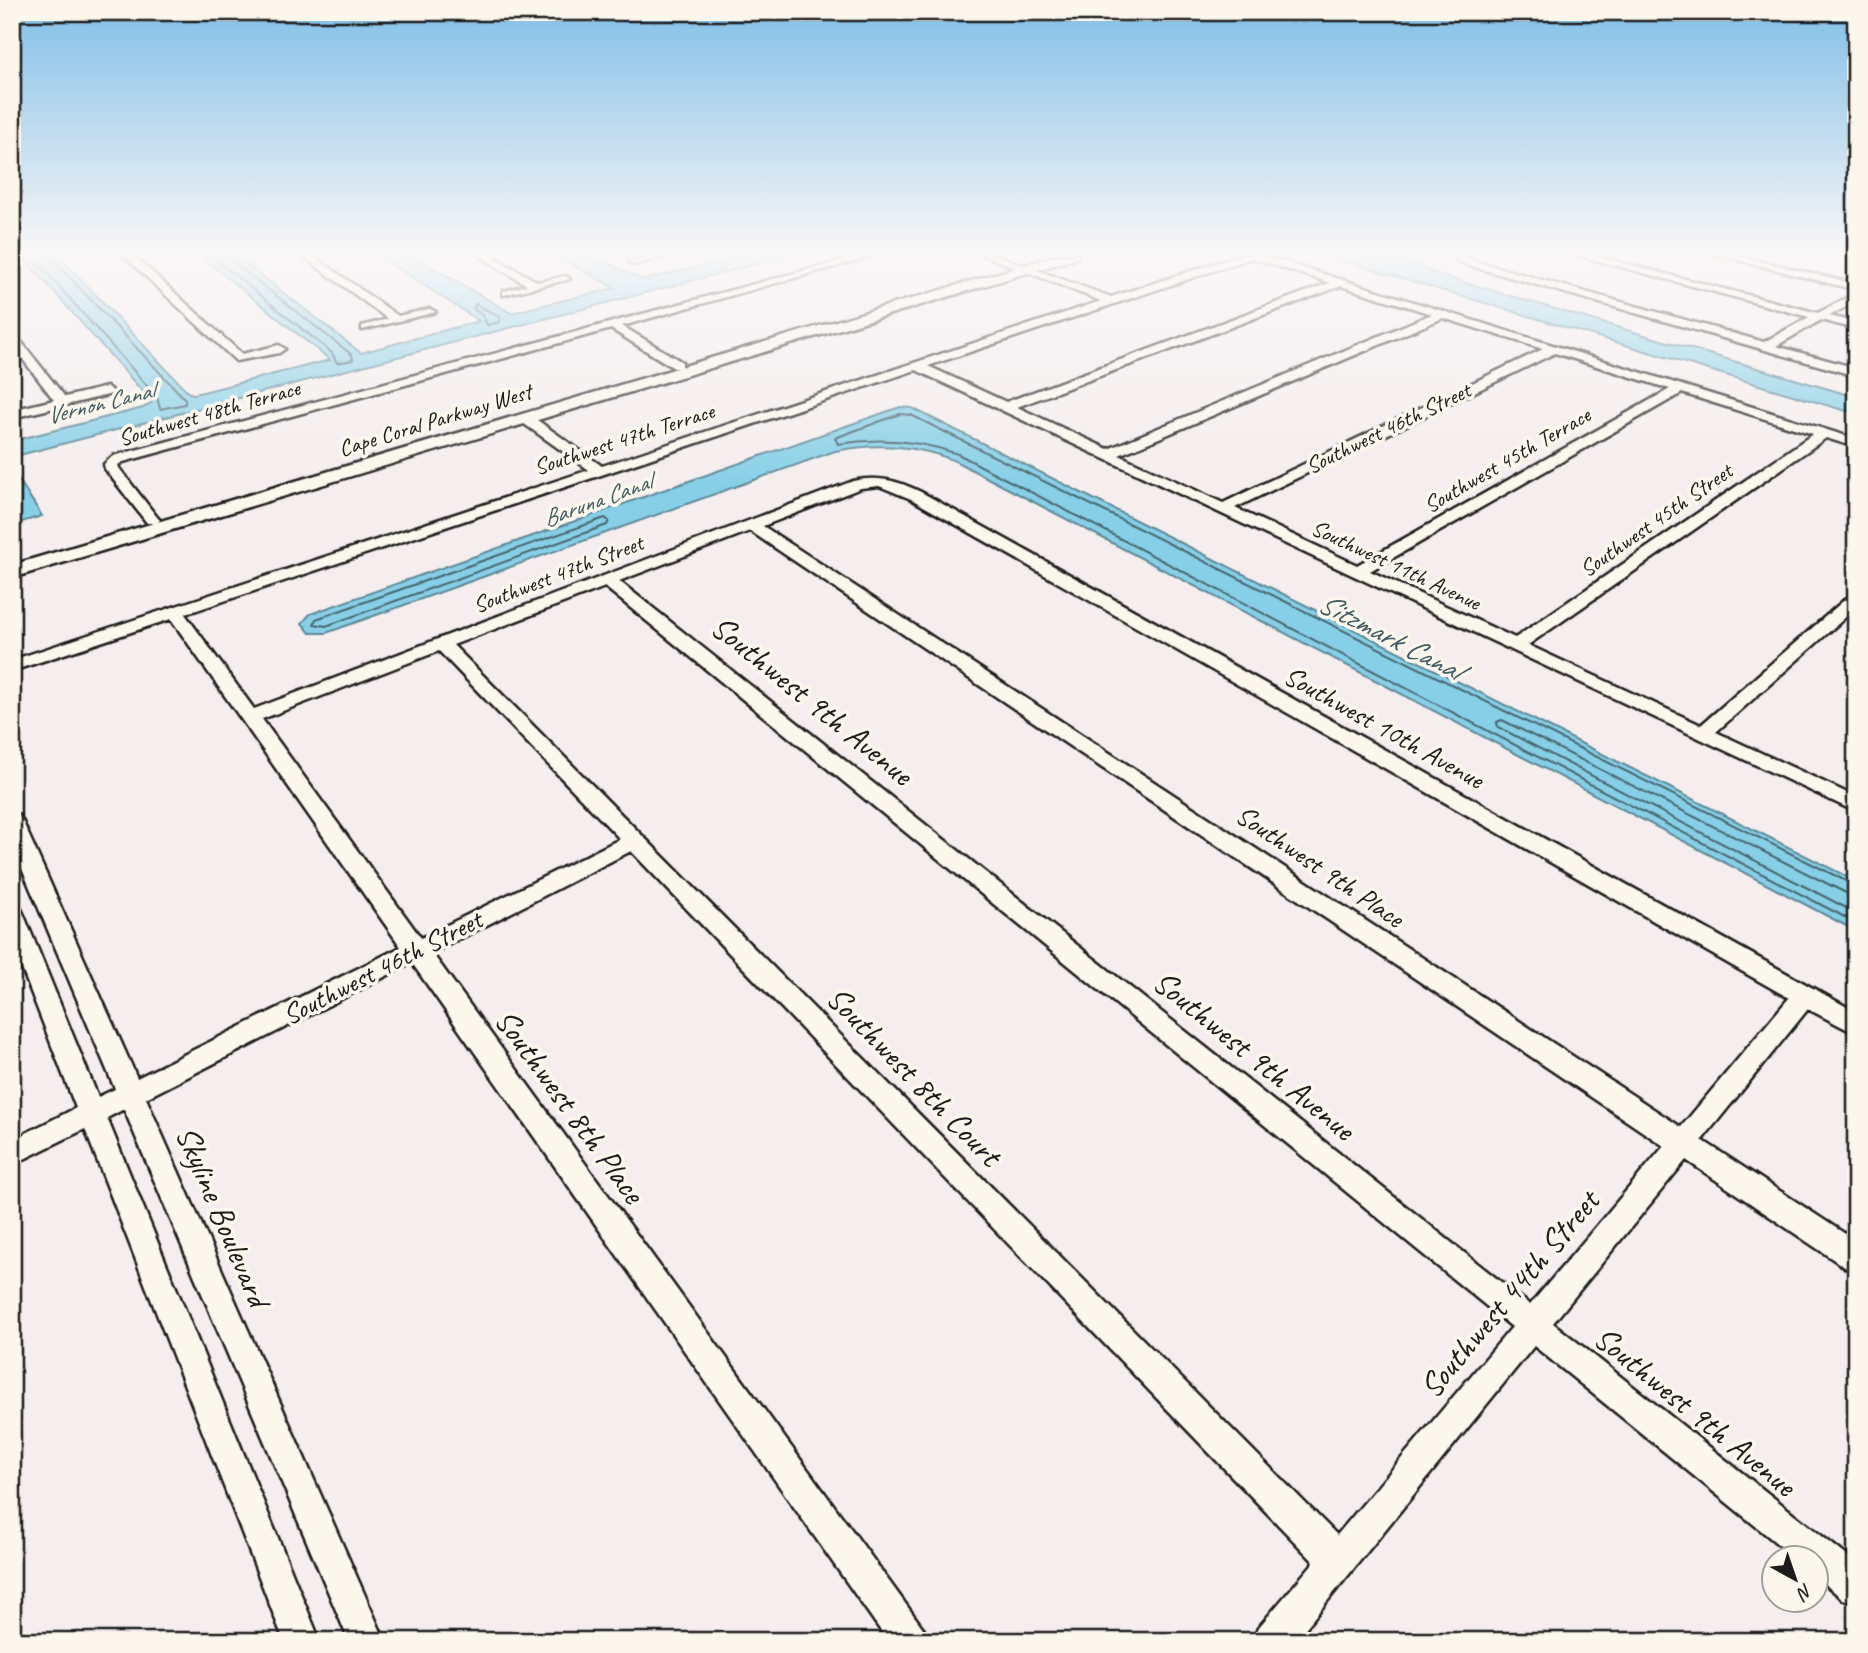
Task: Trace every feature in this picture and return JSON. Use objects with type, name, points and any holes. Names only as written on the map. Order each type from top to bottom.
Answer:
[{"type":"main road","name":"Cape Coral Parkway West","points":[[12,561],[788,332]]},
{"type":"main road","name":"Cape Coral Parkway West","points":[[12,572],[809,332]]},
{"type":"main road","points":[[699,366],[698,363],[767,342],[785,333]]},
{"type":"main road","points":[[573,404],[587,396],[666,373],[678,365]]},
{"type":"street","points":[[212,332],[240,358],[279,349]]},
{"type":"street","name":"Southwest 48th Terrace","points":[[152,520],[112,469],[111,464],[118,459],[586,332]]},
{"type":"street","points":[[624,332],[678,365]]},
{"type":"street","name":"Southwest 47th Terrace","points":[[12,666],[1015,332]]},
{"type":"street","points":[[1006,407],[1207,332]]},
{"type":"street","points":[[1106,454],[1398,332]]},
{"type":"street","points":[[1500,332],[1856,443]]},
{"type":"street","points":[[1717,332],[1856,372]]},
{"type":"street","points":[[1766,346],[1791,332]]},
{"type":"street","points":[[12,337],[62,402]]},
{"type":"street","name":"Southwest 46th Street","points":[[1222,509],[1553,349]]},
{"type":"street","name":"Southwest 11th Avenue","points":[[916,365],[1856,805]]},
{"type":"street","name":"Southwest 45th Terrace","points":[[1357,572],[1681,388]]},
{"type":"street","points":[[14,414],[107,391]]},
{"type":"street","points":[[525,418],[600,471]]},
{"type":"street","name":"Southwest 45th Street","points":[[1514,646],[1824,433]]},
{"type":"street","name":"Southwest 47th Street","points":[[250,717],[858,484],[884,481]]},
{"type":"street","name":"Southwest 10th Avenue","points":[[884,481],[895,484],[1856,1024]]},
{"type":"street","name":"Southwest 9th Place","points":[[751,525],[1856,1258]]},
{"type":"street","name":"Southwest 9th Avenue","points":[[607,580],[1856,1586]]},
{"type":"street","points":[[1702,734],[1856,599]]},
{"type":"street","name":"Southwest 8th Place","points":[[175,612],[910,1641]]},
{"type":"street","name":"Southwest 8th Court","points":[[441,643],[1336,1559]]},
{"type":"street","name":"Skyline Boulevard","points":[[12,820],[367,1641]]},
{"type":"street","name":"Southwest 46th Street","points":[[92,1113],[634,841]]},
{"type":"street","points":[[12,913],[302,1641]]},
{"type":"street","name":"Southwest 44th Street","points":[[1271,1641],[1336,1559],[1805,996]]},
{"type":"street","points":[[12,1153],[92,1113]]},
{"type":"water","points":[[90,332],[131,332],[189,393],[195,394],[330,360],[295,332],[334,332],[361,353],[438,332],[494,332],[12,457],[12,441],[143,408],[152,402]]},
{"type":"water","points":[[1582,332],[1634,332],[1856,397],[1856,414]]},
{"type":"water","points":[[900,407],[912,408],[1856,881],[1856,931],[955,461],[911,449],[881,446],[835,451],[326,633],[310,633],[302,623],[310,614]]},
{"type":"water","points":[[12,469],[42,516],[12,525]]},
{"type":"water label","name":"Vernon Canal","points":[[100,403]]},
{"type":"water label","name":"Baruna Canal","points":[[597,500]]},
{"type":"water label","name":"Sitzmark Canal","points":[[1390,636]]}]
